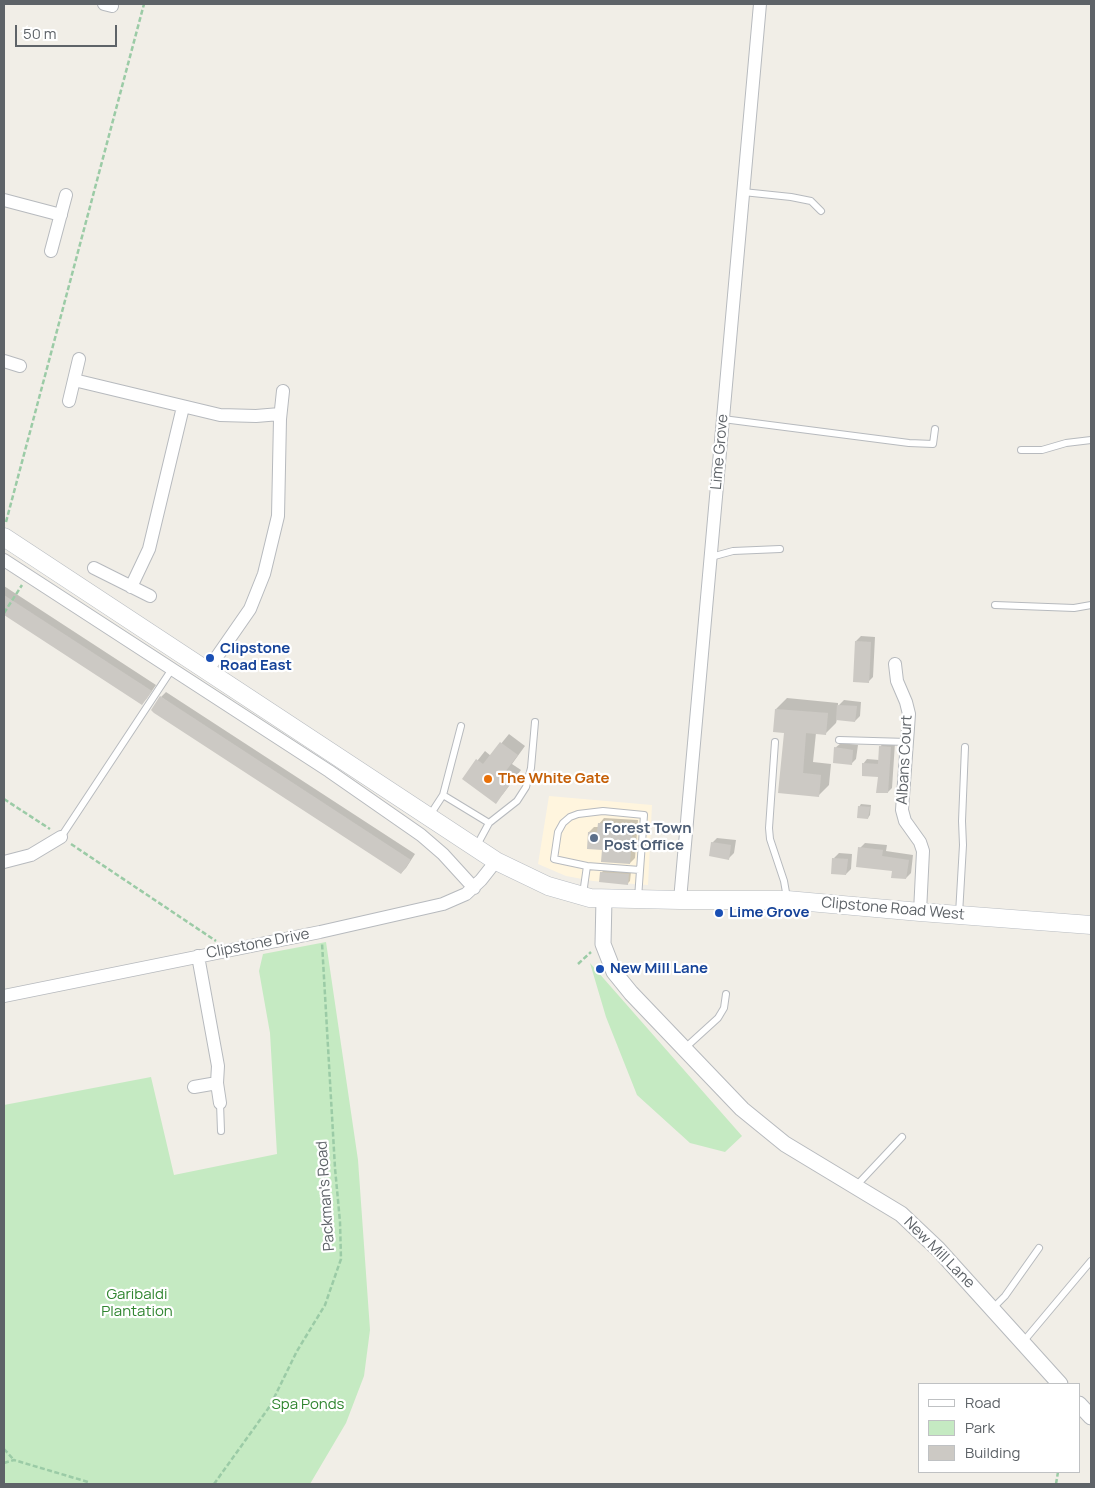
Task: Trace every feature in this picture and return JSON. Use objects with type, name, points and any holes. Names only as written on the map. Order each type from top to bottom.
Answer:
[{"type":"main road","points":[[4,537],[496,861],[548,886],[583,896],[604,899]]},
{"type":"main road","name":"Clipstone Road West","points":[[604,899],[787,900],[1091,925]]},
{"type":"street","name":"Lime Grove","points":[[680,900],[760,4]]},
{"type":"street","points":[[51,251],[66,195]]},
{"type":"street","points":[[4,200],[60,215]]},
{"type":"street","points":[[69,401],[79,359]]},
{"type":"street","points":[[4,361],[20,366]]},
{"type":"street","points":[[74,380],[220,415],[256,416],[280,414]]},
{"type":"street","points":[[207,671],[250,609],[264,574],[278,516],[280,414],[283,391]]},
{"type":"street","points":[[131,587],[149,549],[183,407]]},
{"type":"street","points":[[4,560],[329,771],[422,835],[443,854],[474,888]]},
{"type":"street","points":[[94,568],[150,596]]},
{"type":"street","name":"Albans Court","points":[[895,664],[896,681],[906,702],[909,714],[902,810],[905,821],[920,842],[923,851],[920,912]]},
{"type":"street","points":[[4,862],[31,855],[61,837]]},
{"type":"street","name":"Clipstone Drive","points":[[4,996],[320,932],[443,904],[466,894],[474,888],[496,861]]},
{"type":"street","name":"New Mill Lane","points":[[604,899],[603,944],[614,972],[631,993],[749,1115],[785,1144],[901,1214],[938,1249],[1059,1383]]},
{"type":"street","points":[[198,956],[218,1066],[220,1103]]},
{"type":"street","points":[[194,1087],[218,1083]]},
{"type":"street","points":[[1080,1405],[1091,1418]]},
{"type":"lane","points":[[743,192],[791,197],[811,202],[821,211]]},
{"type":"lane","points":[[723,419],[909,443],[933,444],[935,429]]},
{"type":"lane","points":[[1021,450],[1042,450],[1066,443],[1091,440]]},
{"type":"lane","points":[[710,557],[733,551],[780,550]]},
{"type":"lane","points":[[995,605],[1074,608],[1091,605]]},
{"type":"lane","points":[[61,837],[172,669]]},
{"type":"lane","points":[[476,848],[489,823],[517,802],[526,787],[531,768],[535,722]]},
{"type":"lane","points":[[429,817],[443,795],[460,726]]},
{"type":"lane","points":[[839,740],[907,742]]},
{"type":"lane","points":[[775,742],[770,839],[784,881],[787,900]]},
{"type":"lane","points":[[959,915],[965,747]]},
{"type":"lane","points":[[443,795],[489,823]]},
{"type":"lane","points":[[638,900],[644,815],[603,811],[578,814],[570,817],[563,823],[558,832],[554,859],[587,866],[640,870]]},
{"type":"lane","points":[[583,896],[587,866]]},
{"type":"lane","points":[[685,1048],[718,1018],[724,1008],[726,994]]},
{"type":"lane","points":[[220,1103],[221,1132]]},
{"type":"lane","points":[[856,1186],[902,1137]]},
{"type":"lane","points":[[992,1309],[1005,1296],[1039,1248]]},
{"type":"lane","points":[[1022,1343],[1091,1261]]},
{"type":"path","points":[[4,529],[144,4]]},
{"type":"path","points":[[4,613],[28,575]]},
{"type":"path","points":[[4,799],[230,950]]},
{"type":"path","name":"Packman's Road","points":[[214,1484],[270,1406],[296,1351],[325,1305],[341,1259],[324,961],[320,932]]},
{"type":"path","points":[[4,1449],[14,1460],[88,1482],[89,1484]]},
{"type":"path","points":[[4,1463],[14,1460]]},
{"type":"shaded area","points":[[549,796],[652,805],[648,885],[593,881],[566,876],[538,864]]},
{"type":"green space","name":"Garibaldi Plantation","points":[[326,942],[358,1160],[370,1330],[364,1376],[346,1423],[310,1484],[4,1484],[4,1105],[151,1077],[174,1175],[277,1154],[270,1033],[259,971],[263,954]]},
{"type":"green space","points":[[590,963],[742,1136],[725,1152],[690,1143],[637,1095],[606,1017]]},
{"type":"building","points":[[4,595],[152,691],[142,705],[4,615]]},
{"type":"building","points":[[855,641],[871,642],[869,683],[853,682]]},
{"type":"building","points":[[160,696],[411,860],[401,874],[154,713],[151,710]]},
{"type":"building","points":[[837,705],[857,706],[855,722],[836,720]]},
{"type":"building","points":[[775,709],[828,713],[826,735],[806,733],[803,773],[821,775],[819,797],[778,793],[784,733],[773,732]]},
{"type":"building","points":[[500,742],[518,755],[505,772],[514,778],[496,804],[462,779],[476,759],[483,764]]},
{"type":"building","points":[[879,746],[891,747],[888,793],[876,793],[878,777],[862,776],[862,763],[878,764]]},
{"type":"building","points":[[834,747],[853,750],[852,765],[833,763]]},
{"type":"building","points":[[858,806],[870,807],[868,819],[857,818]]},
{"type":"building","points":[[598,823],[633,825],[630,864],[601,862],[602,850],[587,849],[588,832],[597,832]]},
{"type":"building","points":[[711,842],[731,845],[729,860],[709,856]]},
{"type":"building","points":[[858,847],[883,850],[882,856],[909,860],[906,879],[891,878],[892,871],[856,867]]},
{"type":"building","points":[[832,858],[848,859],[846,875],[831,874]]},
{"type":"building","points":[[600,872],[629,874],[628,885],[599,882]]},
{"type":"place","name":"Clipstone Road East","points":[[210,658]]},
{"type":"place","name":"The White Gate","points":[[488,779]]},
{"type":"place","name":"Forest Town Post Office","points":[[594,838]]},
{"type":"place","name":"Lime Grove","points":[[719,913]]},
{"type":"place","name":"New Mill Lane","points":[[600,969]]},
{"type":"park label","name":"Spa Ponds","points":[[308,1405]]}]
